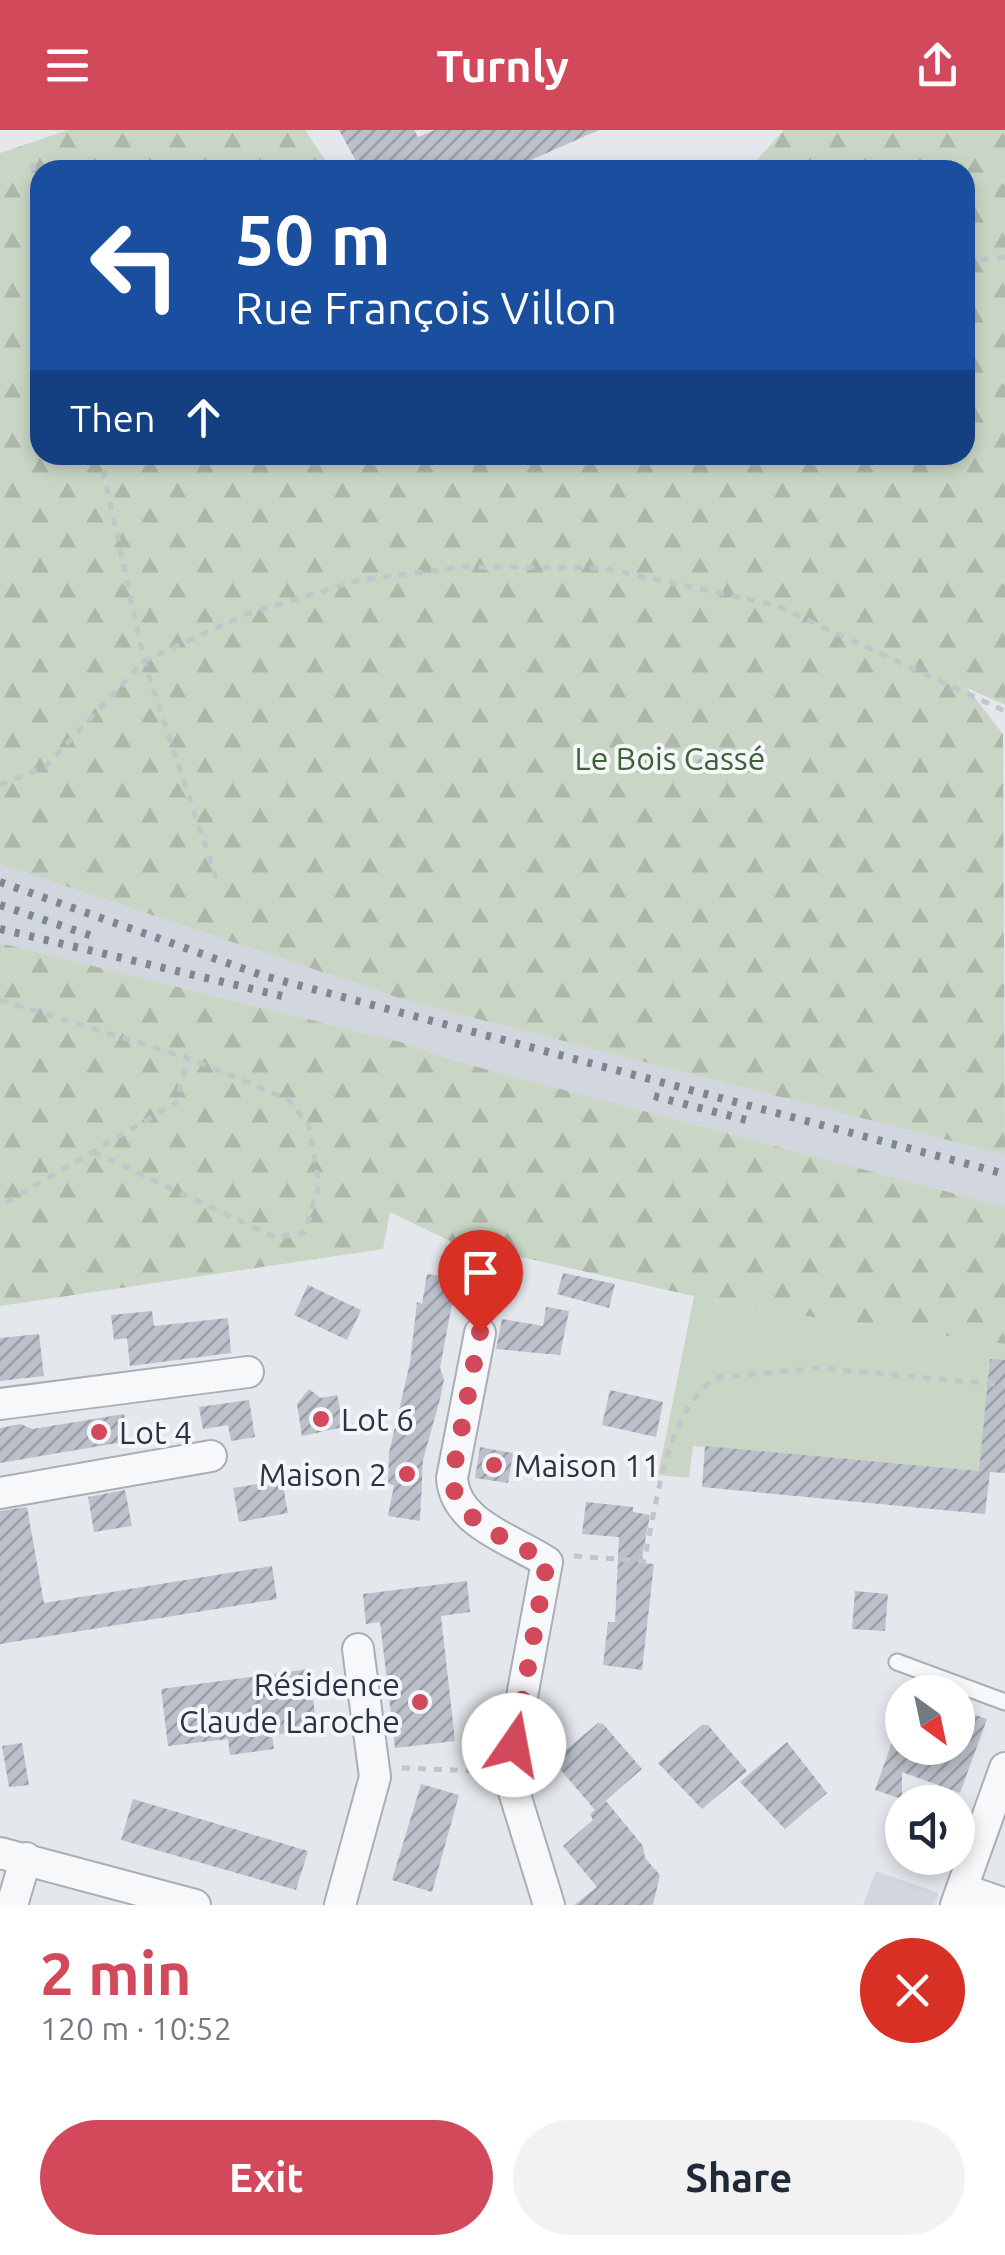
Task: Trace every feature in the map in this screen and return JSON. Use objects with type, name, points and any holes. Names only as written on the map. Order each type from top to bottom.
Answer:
[{"type":"street","points":[[480,1332],[452,1478],[453,1498],[466,1516],[547,1562],[508,1772],[549,1905]]},
{"type":"street","points":[[0,1404],[248,1372]]},
{"type":"street","points":[[0,1493],[212,1456]]},
{"type":"street","points":[[340,1905],[376,1777],[358,1650]]},
{"type":"street","points":[[1005,1768],[959,1897],[1005,1904]]},
{"type":"street","points":[[12,1905],[13,1856],[195,1905]]},
{"type":"lane","points":[[897,1662],[1005,1702]]},
{"type":"path","points":[[975,261],[1005,257]]},
{"type":"path","points":[[102,465],[144,661],[216,878]]},
{"type":"path","points":[[0,785],[45,767],[144,661],[247,614],[359,580],[463,567],[603,568],[775,605],[941,678],[1001,710]]},
{"type":"path","points":[[0,1000],[188,1058],[288,1099],[309,1126],[319,1186],[305,1232],[277,1238],[93,1152]]},
{"type":"path","points":[[0,1206],[176,1103],[188,1058]]},
{"type":"path","points":[[547,1562],[577,1556],[644,1560],[674,1435],[686,1410],[714,1378],[819,1368],[1005,1385]]},
{"type":"path","points":[[374,1767],[508,1772]]},
{"type":"shaded area","points":[[0,864],[408,1001],[1005,1155],[1005,1207],[459,1062],[405,1043],[0,943]]},
{"type":"shaded area","points":[[876,1871],[939,1893],[934,1905],[863,1905]]},
{"type":"green space","name":"Le Bois Cassé","points":[[68,130],[305,130],[325,160],[30,160],[30,465],[975,465],[975,160],[757,160],[784,130],[1005,130],[1005,705],[967,688],[1003,734],[1005,1155],[408,1001],[0,864],[0,153]]},
{"type":"green space","points":[[0,943],[405,1043],[459,1062],[1005,1207],[1005,1344],[747,1308],[450,1241],[390,1212],[383,1249],[0,1306]]},
{"type":"green space","points":[[694,1296],[747,1308],[1005,1344],[1005,1390],[979,1471],[693,1446],[689,1478],[658,1475]]},
{"type":"building","points":[[339,130],[414,130],[418,137],[435,130],[599,130],[531,160],[356,160]]},
{"type":"building","points":[[446,1246],[478,1252],[473,1282],[460,1279],[451,1309],[440,1368],[444,1379],[423,1460],[420,1521],[388,1516],[394,1485],[388,1484],[389,1453],[410,1363],[417,1302],[422,1304],[427,1274],[440,1276]]},
{"type":"building","points":[[563,1273],[615,1284],[609,1308],[557,1294]]},
{"type":"building","points":[[308,1285],[361,1310],[347,1340],[294,1315]]},
{"type":"building","points":[[546,1307],[569,1311],[560,1355],[496,1349],[502,1319],[543,1326]]},
{"type":"building","points":[[152,1311],[154,1326],[228,1318],[231,1353],[130,1366],[127,1338],[114,1340],[111,1315]]},
{"type":"building","points":[[39,1334],[44,1376],[0,1381],[0,1338]]},
{"type":"building","points":[[990,1359],[1005,1360],[1005,1473],[990,1472],[985,1514],[702,1487],[705,1446],[979,1471]]},
{"type":"building","name":"Lot 6","points":[[309,1389],[321,1398],[337,1395],[344,1427],[302,1436],[297,1404]]},
{"type":"building","points":[[610,1390],[663,1402],[656,1437],[602,1425]]},
{"type":"building","points":[[249,1400],[255,1437],[231,1441],[228,1425],[203,1429],[199,1407]]},
{"type":"building","points":[[124,1414],[129,1441],[0,1463],[0,1428],[20,1424],[33,1429]]},
{"type":"building","name":"Maison 11","points":[[480,1447],[513,1453],[508,1483],[475,1478]]},
{"type":"building","points":[[282,1480],[288,1513],[239,1522],[233,1488]]},
{"type":"building","points":[[125,1490],[132,1526],[94,1532],[88,1497]]},
{"type":"building","points":[[586,1502],[633,1507],[633,1512],[650,1515],[641,1563],[654,1564],[642,1670],[603,1665],[608,1622],[615,1622],[619,1537],[582,1534]]},
{"type":"building","points":[[27,1507],[44,1603],[272,1566],[277,1599],[0,1644],[0,1511]]},
{"type":"building","name":"Résidence Claude Laroche","points":[[467,1581],[470,1612],[441,1616],[455,1741],[395,1748],[380,1622],[366,1624],[363,1594]]},
{"type":"building","points":[[855,1591],[888,1594],[885,1631],[852,1629]]},
{"type":"building","points":[[309,1669],[317,1729],[272,1735],[274,1749],[230,1755],[228,1739],[168,1746],[161,1689]]},
{"type":"building","points":[[975,1715],[987,1719],[975,1752]]},
{"type":"building","points":[[598,1723],[642,1769],[595,1810],[553,1761]]},
{"type":"building","points":[[702,1725],[708,1725],[747,1771],[702,1809],[658,1763]]},
{"type":"building","points":[[787,1742],[827,1793],[785,1829],[740,1782]]},
{"type":"building","points":[[22,1743],[29,1785],[9,1787],[2,1746]]},
{"type":"building","points":[[885,1762],[970,1765],[963,1785],[938,1785],[902,1772],[902,1785],[885,1785],[885,1793],[875,1790]]},
{"type":"building","points":[[421,1784],[459,1795],[432,1892],[392,1880]]},
{"type":"building","points":[[133,1799],[308,1851],[296,1890],[121,1840]]},
{"type":"building","points":[[606,1801],[643,1846],[645,1858],[660,1875],[653,1905],[574,1905],[597,1887],[563,1846],[593,1820],[590,1814]]},
{"type":"railway","points":[[0,882],[264,976],[1005,1174]]},
{"type":"railway","points":[[0,905],[95,937]]},
{"type":"railway","points":[[0,929],[282,996]]},
{"type":"railway","points":[[654,1096],[746,1120]]},
{"type":"place","name":"Lot 6","points":[[321,1419]]},
{"type":"place","name":"Lot 4","points":[[99,1432]]},
{"type":"place","name":"Maison 11","points":[[494,1465]]},
{"type":"place","name":"Maison 2","points":[[407,1474]]},
{"type":"place","name":"Résidence Claude Laroche","points":[[420,1702]]},
{"type":"route","points":[[480,1332],[452,1478],[453,1498],[466,1516],[547,1562],[514,1745]]}]
